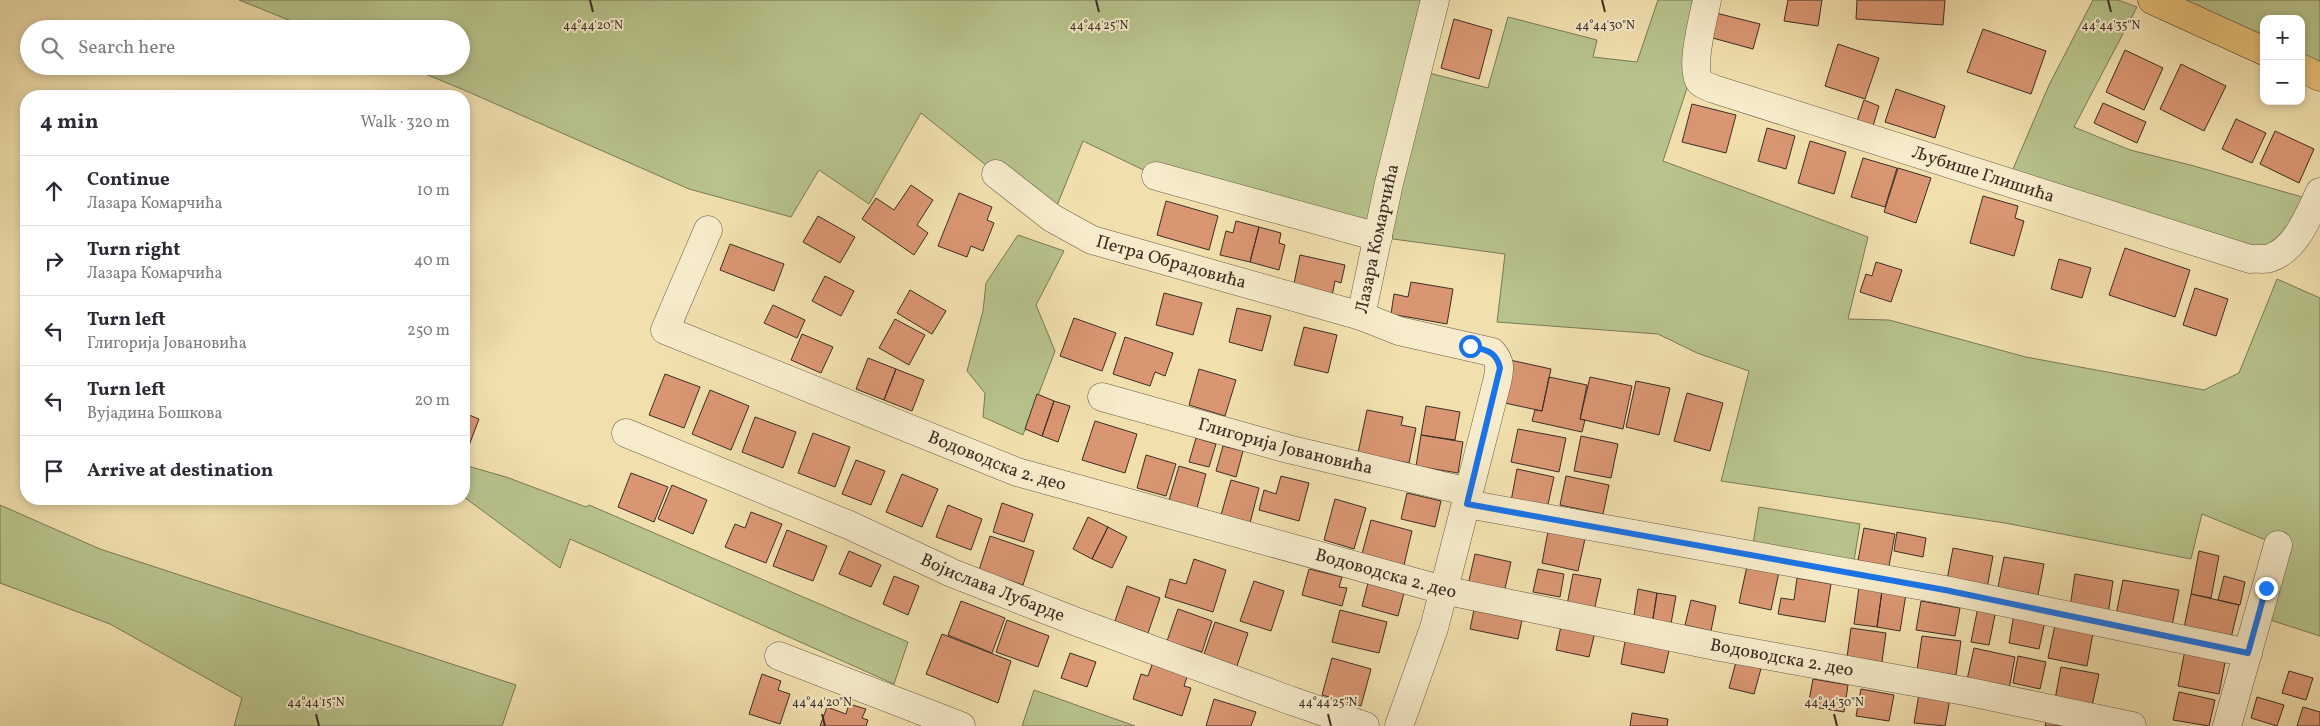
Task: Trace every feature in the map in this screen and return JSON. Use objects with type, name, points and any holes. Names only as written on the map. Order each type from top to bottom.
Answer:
[{"type":"main road","points":[[2152,0],[2260,49]]},
{"type":"main road","points":[[2305,70],[2320,77]]},
{"type":"street","name":"Лазара Комарчића","points":[[1399,726],[1434,628],[1498,382],[1500,368],[1498,358],[1492,352],[1399,331],[1362,316],[1378,236],[1435,0]]},
{"type":"street","name":"Љубише Глишића","points":[[1707,0],[1695,64],[1699,82],[1714,90],[1896,146],[2061,201],[2250,259],[2270,258],[2288,246],[2303,227],[2320,192]]},
{"type":"street","name":"Петра Обрадовића","points":[[996,174],[1052,218],[1092,240],[1362,316]]},
{"type":"street","points":[[1156,176],[1378,236]]},
{"type":"street","name":"Водоводска 2. део","points":[[708,230],[665,330],[1017,472],[1443,590],[1710,645],[1970,692],[2132,726]]},
{"type":"street","name":"Глигорија Јовановића","points":[[1102,397],[1468,498],[1945,590],[2248,653]]},
{"type":"street","name":"Војислава Лубарде","points":[[626,433],[849,526],[952,573],[1077,622],[1365,726]]},
{"type":"street","points":[[2227,726],[2278,546]]},
{"type":"street","points":[[779,656],[961,726]]},
{"type":"green space","points":[[239,0],[1436,0],[1417,70],[1488,88],[1508,17],[1597,40],[1593,57],[1637,62],[1658,0],[1707,0],[1695,64],[1663,161],[1868,237],[1848,319],[1889,320],[2026,357],[2204,390],[2239,373],[2277,279],[2320,298],[2320,636],[2258,616],[2278,545],[2202,514],[2191,559],[2005,523],[1721,481],[1749,371],[1697,353],[1658,334],[1497,322],[1505,254],[1378,237],[1156,176],[1083,141],[1052,218],[921,113],[869,204],[819,170],[791,217],[689,189],[470,93],[470,90],[464,90],[428,75],[470,75],[470,20],[289,20]]},
{"type":"green space","points":[[2093,0],[2118,0],[2137,7],[2074,127],[2130,150],[2316,201],[2270,258],[2007,183],[2049,85]]},
{"type":"green space","points":[[2152,0],[2320,0],[2320,78],[2305,72],[2305,15],[2260,15],[2260,50]]},
{"type":"green space","points":[[1018,235],[1064,251],[1036,305],[1055,351],[1023,435],[983,417],[985,393],[967,371],[983,311],[986,283]]},
{"type":"green space","points":[[470,467],[506,477],[586,507],[589,505],[908,642],[894,684],[570,539],[560,568],[470,501]]},
{"type":"green space","points":[[0,505],[100,549],[516,685],[502,726],[234,726],[242,698],[110,624],[0,583]]},
{"type":"green space","points":[[1759,507],[1860,524],[1852,573],[1751,556]]},
{"type":"green space","points":[[1034,690],[1135,726],[1022,726]]},
{"type":"building","points":[[1788,0],[1822,0],[1818,26],[1784,21]]},
{"type":"building","points":[[1857,0],[1945,0],[1943,25],[1856,19]]},
{"type":"building","points":[[1716,13],[1760,24],[1753,49],[1709,37]]},
{"type":"building","points":[[1454,19],[1492,30],[1479,79],[1441,68]]},
{"type":"building","points":[[1983,29],[2046,51],[2031,94],[1967,72]]},
{"type":"building","points":[[1838,44],[1879,58],[1865,99],[1825,86]]},
{"type":"building","points":[[2125,50],[2163,68],[2144,110],[2106,92]]},
{"type":"building","points":[[2181,64],[2226,86],[2204,131],[2160,109]]},
{"type":"building","points":[[1896,89],[1945,106],[1935,138],[1885,122]]},
{"type":"building","points":[[1864,100],[1879,106],[1873,126],[1857,121]]},
{"type":"building","points":[[2103,103],[2146,122],[2137,143],[2094,123]]},
{"type":"building","points":[[1692,104],[1736,115],[1726,153],[1682,142]]},
{"type":"building","points":[[2236,119],[2266,133],[2252,163],[2222,149]]},
{"type":"building","points":[[1767,128],[1795,136],[1786,169],[1758,161]]},
{"type":"building","points":[[2275,131],[2314,149],[2299,183],[2260,164]]},
{"type":"building","points":[[1810,141],[1846,152],[1834,194],[1798,183]]},
{"type":"building","points":[[1863,158],[1897,168],[1885,207],[1851,197]]},
{"type":"building","points":[[1898,168],[1931,178],[1916,223],[1884,212]]},
{"type":"building","points":[[911,185],[933,200],[917,225],[928,233],[914,255],[862,219],[876,198],[894,210]]},
{"type":"building","points":[[959,193],[992,207],[987,220],[994,223],[983,251],[971,246],[967,257],[938,246]]},
{"type":"building","points":[[1983,196],[2018,206],[2015,218],[2024,221],[2014,256],[1970,243]]},
{"type":"building","points":[[1166,201],[1218,216],[1209,250],[1157,235]]},
{"type":"building","points":[[818,216],[855,237],[840,263],[803,242]]},
{"type":"building","points":[[1236,221],[1259,227],[1250,262],[1220,255],[1226,231],[1233,233]]},
{"type":"building","points":[[1259,227],[1281,233],[1279,243],[1285,245],[1279,270],[1250,262]]},
{"type":"building","points":[[730,244],[784,264],[774,291],[720,270]]},
{"type":"building","points":[[2125,248],[2190,270],[2175,317],[2109,295]]},
{"type":"building","points":[[1300,255],[1345,265],[1341,283],[1335,281],[1332,296],[1293,288]]},
{"type":"building","points":[[2059,259],[2091,268],[2082,298],[2051,289]]},
{"type":"building","points":[[1876,262],[1902,270],[1891,302],[1860,292],[1866,274],[1872,276]]},
{"type":"building","points":[[825,276],[854,291],[841,316],[812,301]]},
{"type":"building","points":[[1411,282],[1453,289],[1447,324],[1391,314],[1394,294],[1408,297]]},
{"type":"building","points":[[2195,288],[2228,299],[2216,336],[2183,325]]},
{"type":"building","points":[[910,290],[946,311],[932,334],[897,313]]},
{"type":"building","points":[[1164,293],[1202,303],[1193,335],[1156,325]]},
{"type":"building","points":[[773,305],[805,320],[797,338],[764,323]]},
{"type":"building","points":[[1237,308],[1271,316],[1262,351],[1229,342]]},
{"type":"building","points":[[1074,318],[1116,333],[1102,371],[1060,356]]},
{"type":"building","points":[[895,319],[925,335],[909,365],[879,348]]},
{"type":"building","points":[[1304,327],[1337,335],[1328,373],[1294,365]]},
{"type":"building","points":[[802,334],[833,347],[821,373],[791,360]]},
{"type":"building","points":[[1125,337],[1173,353],[1165,376],[1155,372],[1150,386],[1113,374]]},
{"type":"building","points":[[868,358],[896,369],[884,400],[856,389]]},
{"type":"building","points":[[1510,360],[1551,369],[1542,411],[1500,402]]},
{"type":"building","points":[[896,369],[924,380],[912,411],[884,400]]},
{"type":"building","points":[[1199,369],[1236,380],[1225,416],[1189,405]]},
{"type":"building","points":[[665,374],[700,387],[684,428],[649,415]]},
{"type":"building","points":[[1549,377],[1587,385],[1580,419],[1585,420],[1582,432],[1532,421],[1535,410],[1542,411]]},
{"type":"building","points":[[1590,377],[1632,386],[1623,429],[1580,419]]},
{"type":"building","points":[[1636,381],[1670,388],[1659,435],[1626,427]]},
{"type":"building","points":[[710,390],[749,406],[731,450],[692,434]]},
{"type":"building","points":[[1687,393],[1723,403],[1710,451],[1674,441]]},
{"type":"building","points":[[1037,394],[1054,401],[1042,436],[1025,429]]},
{"type":"building","points":[[1054,401],[1070,406],[1058,442],[1042,436]]},
{"type":"building","points":[[1426,406],[1460,412],[1455,440],[1421,435]]},
{"type":"building","points":[[1367,410],[1403,417],[1401,425],[1416,428],[1409,463],[1358,453]]},
{"type":"building","points":[[470,415],[479,419],[470,443]]},
{"type":"building","points":[[755,417],[796,432],[783,468],[742,452]]},
{"type":"building","points":[[1095,421],[1137,434],[1125,473],[1082,460]]},
{"type":"building","points":[[1518,429],[1566,438],[1559,472],[1511,462]]},
{"type":"building","points":[[813,433],[850,447],[835,487],[798,473]]},
{"type":"building","points":[[1421,435],[1463,442],[1458,473],[1416,466]]},
{"type":"building","points":[[1581,436],[1618,444],[1611,478],[1574,471]]},
{"type":"building","points":[[1196,438],[1216,444],[1209,467],[1189,462]]},
{"type":"building","points":[[1223,446],[1243,451],[1236,477],[1216,471]]},
{"type":"building","points":[[1146,455],[1176,464],[1166,496],[1137,488]]},
{"type":"building","points":[[856,460],[885,471],[871,505],[842,494]]},
{"type":"building","points":[[1179,466],[1206,474],[1197,508],[1169,500]]},
{"type":"building","points":[[1517,469],[1554,477],[1547,509],[1511,501]]},
{"type":"building","points":[[631,473],[668,487],[654,522],[618,507]]},
{"type":"building","points":[[902,474],[938,489],[922,527],[886,512]]},
{"type":"building","points":[[1281,476],[1309,483],[1299,521],[1259,510],[1264,490],[1276,494]]},
{"type":"building","points":[[1566,476],[1609,485],[1603,514],[1560,505]]},
{"type":"building","points":[[1231,480],[1259,488],[1250,523],[1221,515]]},
{"type":"building","points":[[672,485],[707,500],[693,534],[658,519]]},
{"type":"building","points":[[1407,493],[1441,501],[1435,527],[1401,519]]},
{"type":"building","points":[[1335,499],[1366,508],[1354,549],[1324,540]]},
{"type":"building","points":[[1002,503],[1033,514],[1024,542],[993,532]]},
{"type":"building","points":[[948,505],[982,519],[971,550],[936,537]]},
{"type":"building","points":[[751,512],[782,524],[766,563],[725,547],[735,524],[745,528]]},
{"type":"building","points":[[1088,517],[1108,527],[1092,559],[1073,549]]},
{"type":"building","points":[[1371,520],[1412,531],[1404,565],[1362,554]]},
{"type":"building","points":[[1549,526],[1586,534],[1578,571],[1542,563]]},
{"type":"building","points":[[1108,527],[1127,537],[1112,568],[1092,559]]},
{"type":"building","points":[[1864,528],[1895,534],[1888,571],[1857,566]]},
{"type":"building","points":[[787,530],[827,546],[813,581],[773,566]]},
{"type":"building","points":[[1897,532],[1926,538],[1923,557],[1894,551]]},
{"type":"building","points":[[990,536],[1034,551],[1023,585],[979,570]]},
{"type":"building","points":[[1953,548],[1993,556],[1987,588],[1947,580]]},
{"type":"building","points":[[849,551],[881,565],[871,587],[839,574]]},
{"type":"building","points":[[2199,551],[2219,556],[2211,598],[2191,594]]},
{"type":"building","points":[[1475,554],[1511,562],[1504,593],[1468,585]]},
{"type":"building","points":[[2004,557],[2044,564],[2038,595],[1998,587]]},
{"type":"building","points":[[1194,559],[1226,570],[1213,612],[1165,597],[1170,579],[1186,584]]},
{"type":"building","points":[[1747,566],[1779,572],[1771,610],[1739,603]]},
{"type":"building","points":[[1309,569],[1342,577],[1339,587],[1347,588],[1342,606],[1302,595]]},
{"type":"building","points":[[1538,569],[1564,574],[1560,597],[1533,592]]},
{"type":"building","points":[[1573,574],[1601,579],[1594,611],[1567,605]]},
{"type":"building","points":[[2075,574],[2113,581],[2108,614],[2070,607]]},
{"type":"building","points":[[894,576],[919,586],[908,615],[883,604]]},
{"type":"building","points":[[2224,576],[2245,582],[2240,605],[2218,600]]},
{"type":"building","points":[[1797,578],[1831,584],[1825,622],[1778,614],[1781,598],[1794,600]]},
{"type":"building","points":[[2123,580],[2179,590],[2172,626],[2116,615]]},
{"type":"building","points":[[1254,581],[1284,591],[1271,631],[1240,621]]},
{"type":"building","points":[[1368,583],[1404,593],[1398,616],[1362,606]]},
{"type":"building","points":[[1127,586],[1160,598],[1148,633],[1115,621]]},
{"type":"building","points":[[1859,587],[1882,591],[1877,627],[1854,624]]},
{"type":"building","points":[[1638,589],[1657,593],[1652,625],[1633,622]]},
{"type":"building","points":[[1882,591],[1906,594],[1900,631],[1877,627]]},
{"type":"building","points":[[1657,593],[1676,596],[1670,629],[1652,625]]},
{"type":"building","points":[[2191,594],[2239,605],[2231,638],[2184,628]]},
{"type":"building","points":[[1691,600],[1716,606],[1711,631],[1685,625]]},
{"type":"building","points":[[961,601],[1005,618],[992,653],[948,635]]},
{"type":"building","points":[[1921,601],[1960,608],[1955,636],[1916,630]]},
{"type":"building","points":[[1475,605],[1523,615],[1518,639],[1470,629]]},
{"type":"building","points":[[1978,607],[1996,610],[1989,645],[1971,642]]},
{"type":"building","points":[[1178,609],[1212,621],[1202,652],[1167,641]]},
{"type":"building","points":[[1340,610],[1387,622],[1379,653],[1332,642]]},
{"type":"building","points":[[2014,614],[2045,621],[2039,649],[2009,643]]},
{"type":"building","points":[[1007,620],[1049,636],[1038,667],[996,652]]},
{"type":"building","points":[[1562,621],[1596,628],[1589,657],[1556,650]]},
{"type":"building","points":[[1215,622],[1248,633],[1237,666],[1204,654]]},
{"type":"building","points":[[2055,625],[2093,633],[2087,666],[2048,658]]},
{"type":"building","points":[[1851,628],[1886,633],[1882,662],[1847,657]]},
{"type":"building","points":[[942,634],[1011,661],[998,703],[926,674]]},
{"type":"building","points":[[1626,636],[1670,646],[1664,673],[1621,664]]},
{"type":"building","points":[[1922,636],[1961,641],[1956,675],[1917,670]]},
{"type":"building","points":[[1974,648],[2015,657],[2009,689],[1967,680]]},
{"type":"building","points":[[2185,650],[2226,657],[2219,694],[2178,686]]},
{"type":"building","points":[[1070,653],[1096,662],[1087,687],[1061,678]]},
{"type":"building","points":[[2018,656],[2046,662],[2040,689],[2013,683]]},
{"type":"building","points":[[1332,658],[1371,669],[1361,706],[1322,695]]},
{"type":"building","points":[[1737,658],[1762,665],[1754,694],[1729,688]]},
{"type":"building","points":[[1153,662],[1188,674],[1184,686],[1191,688],[1182,716],[1133,699],[1141,674],[1148,676]]},
{"type":"building","points":[[2061,667],[2099,674],[2092,706],[2055,699]]},
{"type":"building","points":[[2289,671],[2313,678],[2306,700],[2282,693]]},
{"type":"building","points":[[762,674],[781,681],[778,690],[790,694],[780,724],[749,714]]},
{"type":"building","points":[[1813,679],[1848,685],[1844,712],[1808,706]]},
{"type":"building","points":[[1861,689],[1894,695],[1889,721],[1856,716]]},
{"type":"building","points":[[2179,692],[2215,700],[2209,726],[2173,720]]},
{"type":"building","points":[[1919,694],[1950,699],[1945,726],[1914,723]]},
{"type":"building","points":[[2257,697],[2284,705],[2277,726],[2251,718]]},
{"type":"building","points":[[1214,699],[1256,712],[1251,726],[1206,726]]},
{"type":"building","points":[[849,704],[866,709],[862,718],[868,720],[866,726],[820,726],[827,707],[846,714]]},
{"type":"building","points":[[2303,707],[2320,712],[2320,726],[2297,726]]},
{"type":"building","points":[[1632,713],[1668,719],[1667,726],[1630,726]]},
{"type":"building","points":[[2047,718],[2064,722],[2063,726],[2045,726]]},
{"type":"route","points":[[1470,346],[1492,352],[1498,358],[1500,368],[1467,504],[1602,530],[1945,590],[2248,653],[2266,588]]}]
